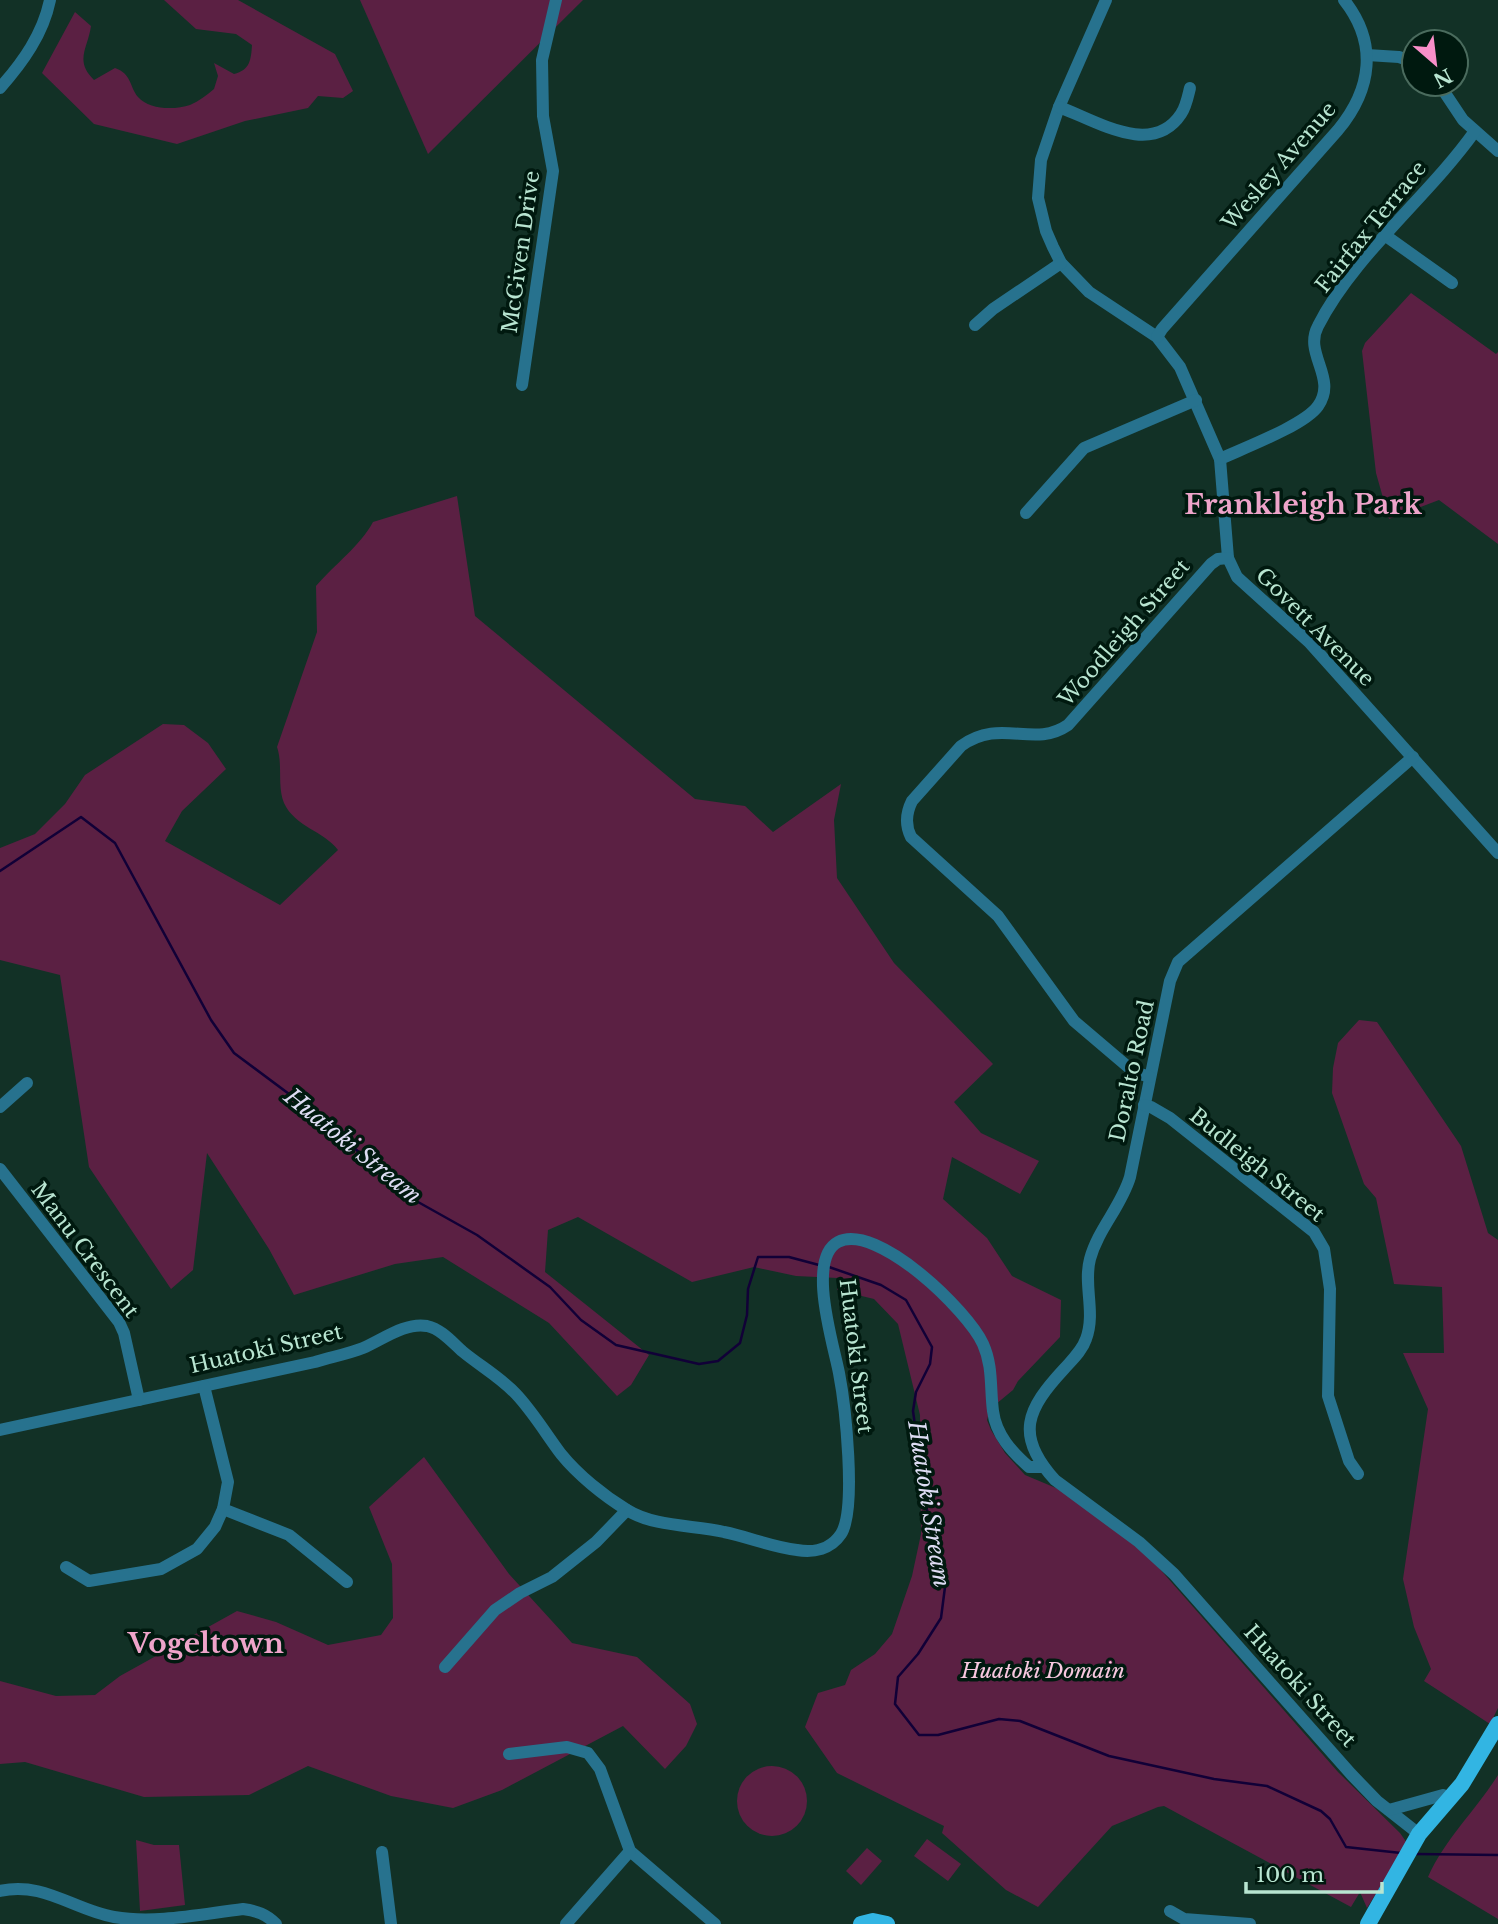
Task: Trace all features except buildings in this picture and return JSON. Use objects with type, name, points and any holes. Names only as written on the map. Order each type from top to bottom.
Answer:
[{"type":"main road","points":[[1368,1924],[1413,1845],[1476,1765],[1498,1724]]},
{"type":"main road","points":[[862,1924],[887,1924]]},
{"type":"street","points":[[0,88],[29,51],[46,18],[50,0]]},
{"type":"street","name":"McGiven Drive","points":[[522,385],[553,171],[543,116],[542,60],[556,0]]},
{"type":"street","name":"Govett Avenue","points":[[1106,0],[1059,107],[1041,160],[1038,186],[1046,231],[1061,263],[1096,298],[1157,337],[1180,367],[1220,459],[1228,558],[1233,570],[1243,583],[1309,642],[1498,853]]},
{"type":"street","name":"Wesley Avenue","points":[[1157,337],[1347,119],[1361,95],[1367,55],[1360,27],[1344,0]]},
{"type":"street","points":[[1367,55],[1400,57]]},
{"type":"street","points":[[1059,107],[1118,132],[1143,135],[1174,122],[1182,113],[1191,88]]},
{"type":"street","points":[[1447,98],[1475,131],[1495,143]]},
{"type":"street","name":"Fairfax Terrace","points":[[1220,459],[1303,420],[1320,404],[1326,383],[1324,372],[1314,353],[1315,330],[1351,277],[1475,131]]},
{"type":"street","points":[[1386,236],[1452,283]]},
{"type":"street","points":[[975,325],[993,309],[1061,263]]},
{"type":"street","points":[[1026,513],[1084,448],[1196,400]]},
{"type":"street","name":"Woodleigh Street","points":[[1150,1077],[1134,1072],[1074,1021],[998,916],[911,836],[907,825],[908,811],[912,801],[961,746],[970,740],[994,732],[1050,734],[1068,725],[1211,564],[1218,559],[1228,558]]},
{"type":"street","name":"Doralto Road","points":[[1044,1467],[1030,1439],[1029,1421],[1039,1397],[1085,1343],[1092,1316],[1089,1263],[1098,1235],[1125,1194],[1170,981],[1178,962],[1413,757]]},
{"type":"street","points":[[0,1107],[27,1083]]},
{"type":"street","name":"Budleigh Street","points":[[1144,1105],[1170,1118],[1314,1232],[1324,1249],[1330,1289],[1328,1396],[1349,1461],[1357,1474]]},
{"type":"street","name":"Manu Crescent","points":[[0,1169],[120,1322],[139,1400]]},
{"type":"street","name":"Huatoki Street","points":[[0,1430],[345,1354],[405,1329],[425,1325],[441,1332],[505,1383],[572,1466],[627,1510],[658,1520],[722,1531],[799,1551],[819,1550],[834,1541],[845,1525],[848,1475],[842,1388],[822,1286],[828,1254],[833,1246],[844,1240],[862,1240],[906,1263],[944,1296],[974,1328],[982,1341],[991,1370],[993,1410],[1000,1434],[1029,1467],[1044,1467],[1055,1479],[1139,1542],[1174,1574],[1350,1774],[1389,1810],[1413,1845]]},
{"type":"street","points":[[66,1567],[89,1581],[161,1569],[197,1549],[215,1527],[223,1509],[228,1482],[204,1386]]},
{"type":"street","points":[[223,1509],[289,1535],[347,1582]]},
{"type":"street","points":[[445,1667],[495,1610],[520,1593],[552,1577],[596,1542],[627,1510]]},
{"type":"street","points":[[509,1754],[566,1747],[588,1753],[600,1769],[630,1851],[715,1924]]},
{"type":"street","points":[[1389,1810],[1443,1795],[1448,1798]]},
{"type":"street","points":[[566,1924],[630,1851]]},
{"type":"street","points":[[382,1852],[391,1924]]},
{"type":"street","points":[[0,1891],[30,1888],[113,1917],[156,1922],[243,1909],[255,1910],[276,1924]]},
{"type":"street","points":[[1170,1911],[1184,1919],[1250,1924]]},
{"type":"green space","points":[[164,0],[238,0],[335,54],[353,91],[343,98],[318,96],[308,108],[245,121],[177,144],[94,124],[42,73],[75,12],[91,26],[83,60],[88,73],[94,80],[115,68],[125,74],[138,97],[155,107],[184,107],[206,96],[214,89],[218,76],[214,63],[234,74],[249,64],[252,45],[236,34],[196,29]]},
{"type":"green space","points":[[360,0],[583,0],[428,154]]},
{"type":"green space","points":[[1411,293],[1496,354],[1498,352],[1498,544],[1439,500],[1389,519],[1376,473],[1362,351],[1365,343]]},
{"type":"green space","name":"Huatoki Domain","points":[[457,496],[475,616],[695,799],[745,806],[773,832],[841,784],[834,820],[837,878],[894,963],[993,1064],[954,1102],[981,1133],[1039,1161],[1020,1194],[952,1157],[943,1199],[987,1238],[1012,1276],[1061,1300],[1060,1337],[1018,1381],[1013,1390],[990,1409],[987,1420],[991,1430],[1005,1453],[1025,1475],[1075,1496],[1144,1551],[1338,1772],[1400,1833],[1407,1843],[1367,1908],[1360,1892],[1351,1907],[1164,1806],[1112,1826],[1038,1907],[1006,1890],[942,1833],[944,1826],[837,1773],[805,1727],[818,1693],[845,1685],[851,1670],[875,1654],[892,1634],[912,1576],[921,1534],[920,1415],[898,1324],[874,1299],[837,1290],[838,1278],[796,1276],[754,1267],[692,1282],[578,1217],[548,1230],[545,1272],[649,1355],[631,1385],[617,1396],[549,1323],[443,1257],[395,1264],[294,1295],[269,1249],[207,1153],[193,1270],[171,1289],[89,1167],[60,975],[0,960],[0,848],[35,834],[65,804],[85,775],[163,724],[184,725],[208,743],[226,769],[182,811],[165,841],[280,905],[338,850],[295,818],[284,803],[277,747],[317,632],[316,586],[354,547],[373,522]]},
{"type":"green space","points":[[1359,1020],[1377,1022],[1461,1146],[1488,1233],[1498,1240],[1498,1708],[1490,1724],[1424,1681],[1431,1669],[1414,1627],[1403,1579],[1428,1409],[1403,1353],[1444,1353],[1442,1287],[1394,1284],[1376,1198],[1364,1184],[1332,1093],[1338,1043]]},
{"type":"green space","points":[[424,1457],[509,1574],[572,1643],[637,1657],[690,1704],[697,1724],[686,1746],[665,1769],[623,1726],[502,1790],[453,1808],[391,1796],[308,1766],[249,1795],[144,1797],[25,1762],[0,1764],[0,1681],[56,1696],[95,1695],[120,1676],[237,1611],[276,1622],[328,1645],[381,1635],[393,1618],[392,1564],[369,1507]]},
{"type":"green space","points":[[772,1766],[797,1776],[807,1801],[797,1826],[772,1836],[747,1826],[737,1801],[747,1776]]},
{"type":"green space","points":[[1498,1775],[1498,1919],[1428,1877],[1443,1850]]},
{"type":"green space","points":[[927,1839],[961,1864],[948,1881],[914,1856]]},
{"type":"green space","points":[[136,1840],[154,1845],[179,1845],[185,1905],[140,1911]]},
{"type":"green space","points":[[867,1848],[882,1861],[861,1885],[846,1871]]},
{"type":"waterway","name":"Huatoki Stream","points":[[0,871],[81,817],[115,843],[211,1020],[234,1053],[328,1123],[402,1193],[477,1235],[550,1287],[581,1320],[616,1345],[699,1364],[718,1361],[740,1343],[747,1315],[748,1289],[758,1257],[789,1257],[819,1265]]},
{"type":"waterway","name":"Huatoki Stream","points":[[829,1267],[881,1285],[906,1300],[932,1347],[930,1364],[916,1392],[913,1411],[927,1510],[945,1587],[941,1618],[918,1654],[898,1677],[895,1704],[919,1735],[938,1735],[999,1719],[1020,1721],[1109,1756],[1214,1779],[1267,1786],[1321,1811],[1330,1819],[1346,1847],[1401,1853]]},
{"type":"waterway","name":"Huatoki Stream","points":[[1415,1854],[1498,1855]]},
{"type":"district","name":"Frankleigh Park","points":[[1303,504]]},
{"type":"district","name":"Vogeltown","points":[[206,1643]]}]
